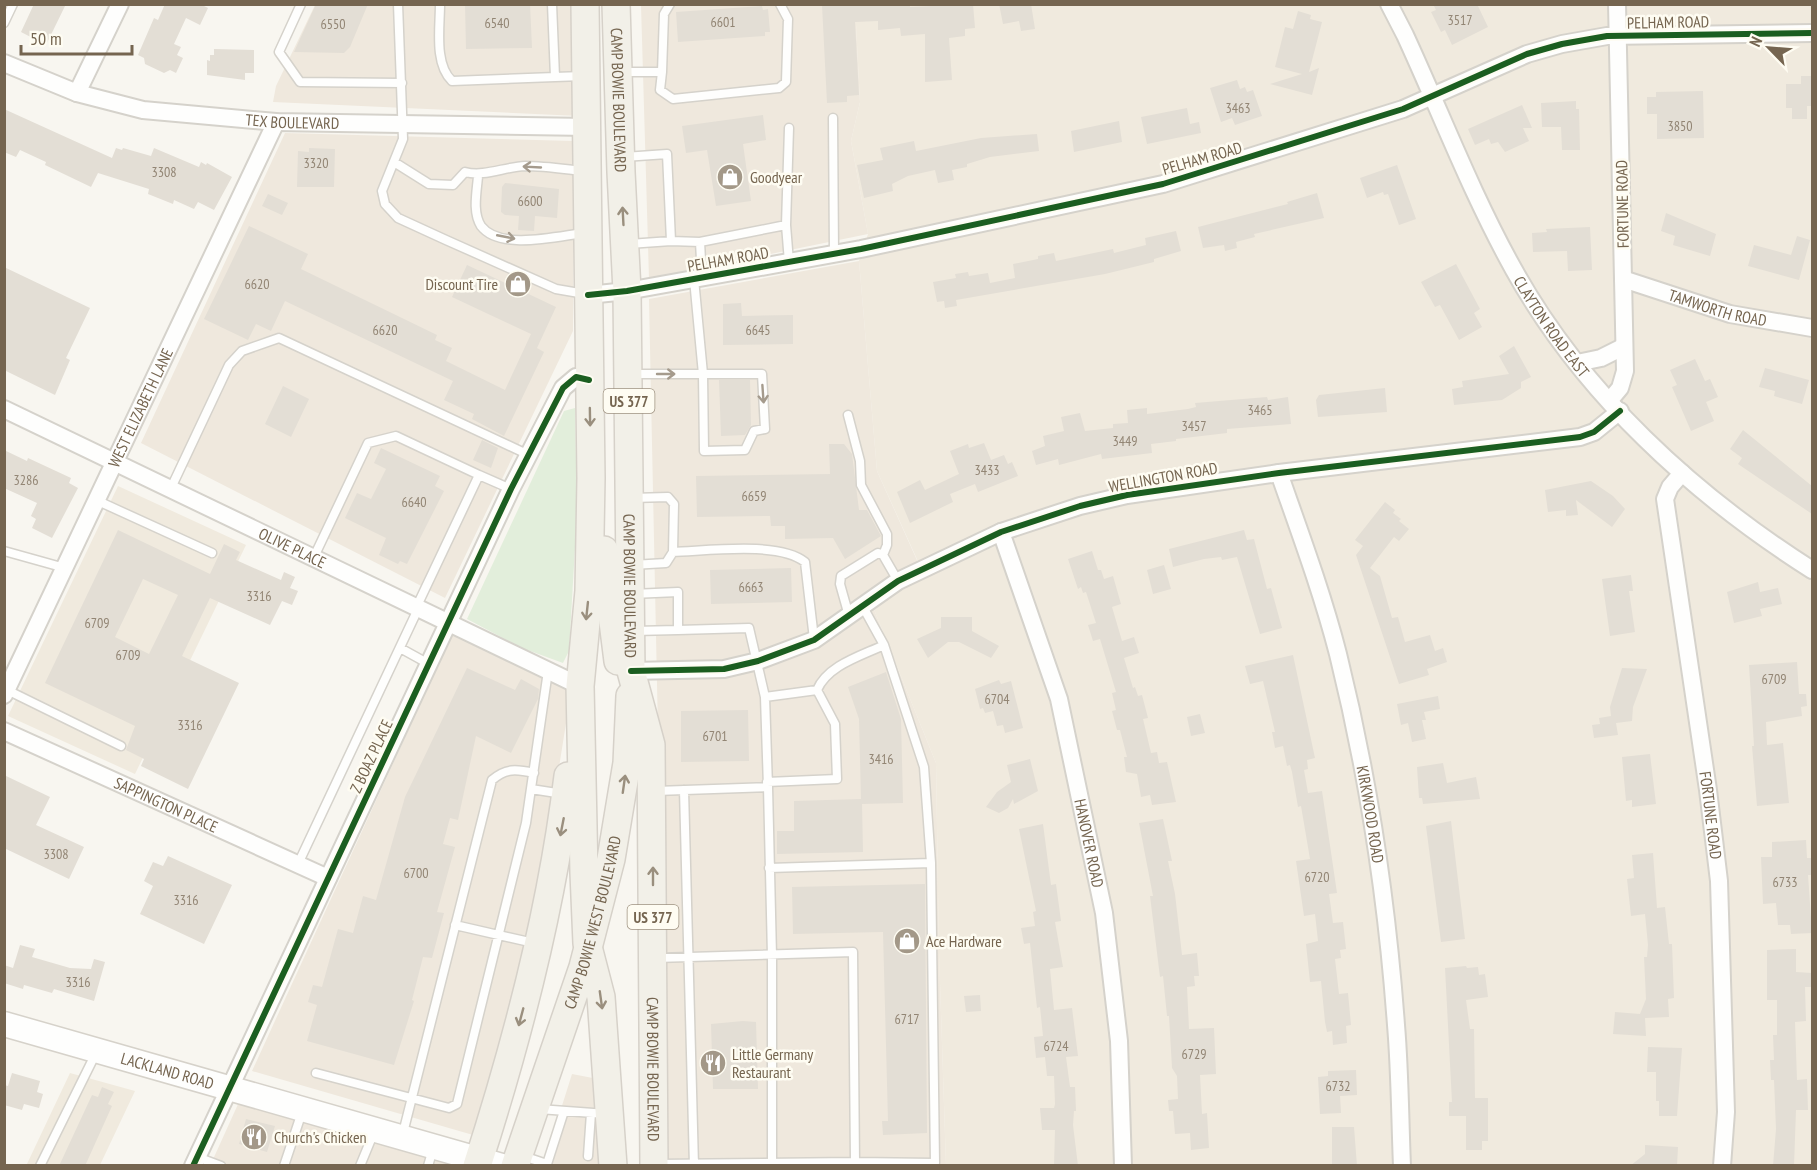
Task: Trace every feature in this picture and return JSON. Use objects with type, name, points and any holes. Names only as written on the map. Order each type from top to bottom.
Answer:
[{"type":"main road","name":"CAMP BOWIE BOULEVARD","points":[[585,4],[591,478],[589,591],[580,686],[587,943],[602,997],[601,1114],[613,1166]]},
{"type":"main road","name":"CAMP BOWIE BOULEVARD","points":[[616,4],[621,126],[620,158],[628,318],[632,565],[631,671],[651,745],[654,1165]]},
{"type":"main road","points":[[588,127],[621,126]]},
{"type":"main road","points":[[628,318],[605,366],[589,380],[606,390],[613,399],[618,486],[622,510],[631,510]]},
{"type":"main road","points":[[591,478],[599,505],[616,652],[621,665],[631,671]]},
{"type":"main road","name":"CAMP BOWIE WEST BOULEVARD","points":[[498,1162],[536,1108],[583,968],[587,943],[611,859],[623,794],[627,763],[631,671]]},
{"type":"main road","points":[[498,1162],[518,1026],[538,944],[566,794],[580,686]]},
{"type":"street","points":[[77,93],[120,4]]},
{"type":"street","name":"CLAYTON ROAD EAST","points":[[1389,4],[1505,254],[1534,304],[1577,363],[1682,473],[1752,531],[1812,570]]},
{"type":"street","name":"FORTUNE ROAD","points":[[1615,405],[1625,371],[1617,4]]},
{"type":"street","name":"PELHAM ROAD","points":[[588,295],[627,291],[834,254],[1163,183],[1403,109],[1527,54],[1562,44],[1617,36],[1812,33]]},
{"type":"street","name":"TEX BOULEVARD","points":[[4,63],[77,93],[143,110],[276,122],[588,127]]},
{"type":"street","name":"WEST ELIZABETH LANE","points":[[6,692],[10,667],[98,501],[276,122]]},
{"type":"street","name":"TAMWORTH ROAD","points":[[1623,279],[1730,314],[1812,328]]},
{"type":"street","points":[[1577,363],[1601,358],[1623,346]]},
{"type":"street","name":"Z BOAZ PLACE","points":[[195,1161],[528,454],[569,380],[576,377],[589,380]]},
{"type":"street","name":"WELLINGTON ROAD","points":[[631,671],[724,669],[758,661],[814,640],[898,581],[1001,532],[1080,506],[1127,495],[1279,473],[1580,438],[1601,427],[1615,405]]},
{"type":"street","name":"OLIVE PLACE","points":[[4,409],[580,686]]},
{"type":"street","name":"KIRKWOOD ROAD","points":[[1279,473],[1312,568],[1337,654],[1371,812],[1396,1025],[1402,1166]]},
{"type":"street","name":"FORTUNE ROAD","points":[[1682,473],[1670,487],[1665,499],[1708,790],[1719,881],[1726,1112],[1722,1166]]},
{"type":"street","name":"HANOVER ROAD","points":[[1001,532],[1059,699],[1104,913],[1119,1041],[1123,1166]]},
{"type":"street","name":"SAPPINGTON PLACE","points":[[4,731],[328,878]]},
{"type":"street","name":"LACKLAND ROAD","points":[[4,1024],[303,1107],[402,1137],[431,1156],[498,1162]]},
{"type":"lane","points":[[4,22],[13,4]]},
{"type":"lane","points":[[301,4],[279,52],[300,82],[402,83]]},
{"type":"lane","points":[[398,4],[403,138],[382,191],[385,204],[399,218],[556,289],[588,295]]},
{"type":"lane","points":[[440,4],[441,61],[444,71],[452,81],[587,75]]},
{"type":"lane","points":[[552,4],[555,77]]},
{"type":"lane","points":[[670,4],[664,14],[660,90],[673,99],[779,88],[786,82],[788,18],[780,4]]},
{"type":"lane","points":[[618,72],[662,72]]},
{"type":"lane","points":[[833,118],[834,254]]},
{"type":"lane","points":[[789,128],[786,225],[789,262]]},
{"type":"lane","points":[[620,158],[667,154],[671,241]]},
{"type":"lane","points":[[394,162],[429,184],[453,185],[465,172],[478,176],[501,168],[527,166],[588,172]]},
{"type":"lane","points":[[478,176],[476,207],[481,225],[491,234],[531,241],[587,233]]},
{"type":"lane","points":[[625,244],[700,242],[786,225]]},
{"type":"lane","points":[[629,374],[703,374],[762,374],[765,429],[754,431],[745,450],[704,451],[703,374],[698,278],[700,242]]},
{"type":"lane","points":[[171,488],[229,365],[242,351],[279,338],[528,454]]},
{"type":"lane","points":[[848,415],[860,461],[861,485],[887,534],[887,545],[883,555]]},
{"type":"lane","points":[[313,559],[368,443],[396,436],[511,489]]},
{"type":"lane","points":[[298,864],[479,475]]},
{"type":"lane","points":[[631,510],[668,497],[674,504],[673,552],[666,563],[632,565]]},
{"type":"lane","points":[[98,501],[212,553]]},
{"type":"lane","points":[[673,552],[774,550],[798,556],[805,562],[814,640]]},
{"type":"lane","points":[[4,551],[64,568]]},
{"type":"lane","points":[[654,1165],[772,1162],[935,1163],[931,863],[924,767],[884,645],[856,612],[840,584],[841,576],[878,553],[883,555],[898,581]]},
{"type":"lane","points":[[632,594],[678,592],[678,630]]},
{"type":"lane","points":[[631,631],[749,627],[765,697],[772,956],[772,1162]]},
{"type":"lane","points":[[817,690],[822,679],[833,670],[884,645]]},
{"type":"lane","points":[[400,648],[429,664]]},
{"type":"lane","points":[[316,1072],[449,1108],[457,1104],[526,823],[549,670]]},
{"type":"lane","points":[[765,697],[817,690]]},
{"type":"lane","points":[[652,791],[837,779],[834,724],[817,690]]},
{"type":"lane","points":[[6,692],[121,746]]},
{"type":"lane","points":[[402,1137],[492,780],[500,772],[513,768],[534,772]]},
{"type":"lane","points":[[531,789],[566,794]]},
{"type":"lane","points":[[684,790],[694,1164]]},
{"type":"lane","points":[[769,868],[931,863]]},
{"type":"lane","points":[[455,925],[538,944]]},
{"type":"lane","points":[[653,958],[853,952],[855,1162]]},
{"type":"lane","points":[[40,1166],[98,1050]]},
{"type":"lane","points":[[284,1166],[303,1107]]},
{"type":"lane","points":[[536,1108],[601,1114],[588,1156]]},
{"type":"lane","points":[[498,1162],[547,1165],[564,1111]]},
{"type":"lane","points":[[360,1166],[375,1129]]},
{"type":"lane","points":[[195,1161],[221,1166]]},
{"type":"shaded area","points":[[315,5],[574,5],[579,116],[273,102],[276,86]]},
{"type":"shaded area","points":[[641,5],[855,5],[860,102],[851,141],[868,234],[649,279]]},
{"type":"shaded area","points":[[855,5],[1812,5],[1812,1165],[946,1165],[936,763],[873,607],[925,577],[877,471],[859,261],[868,234],[851,141],[860,102]]},
{"type":"shaded area","points":[[285,133],[574,141],[573,331],[445,598],[141,443]]},
{"type":"shaded area","points":[[859,261],[877,471],[925,578],[873,607],[936,763],[946,1165],[667,1165],[649,299]]},
{"type":"shaded area","points":[[118,486],[246,545],[135,774],[8,716]]},
{"type":"shaded area","points":[[452,635],[571,692],[535,918],[473,1135],[252,1071]]},
{"type":"shaded area","points":[[70,1073],[135,1091],[100,1165],[26,1166]]},
{"type":"shaded area","points":[[572,1074],[598,1079],[599,1165],[543,1166]]},
{"type":"shaded area","points":[[239,1102],[462,1166],[210,1166]]},
{"type":"green space","points":[[575,408],[577,513],[569,651],[563,663],[522,648],[467,619],[564,411]]},
{"type":"building","points":[[34,4],[66,4],[46,45],[21,32]]},
{"type":"building","points":[[165,4],[200,4],[208,8],[200,25],[186,18],[174,44],[181,47],[177,55],[183,58],[176,73],[170,70],[164,73],[145,64],[144,58],[138,55],[154,18],[158,20]]},
{"type":"building","points":[[316,4],[368,4],[350,47],[344,53],[294,52]]},
{"type":"building","points":[[465,4],[530,4],[532,48],[466,49]]},
{"type":"building","points":[[910,4],[910,7],[973,4],[975,28],[965,29],[965,36],[949,38],[952,80],[925,82],[925,34],[901,36],[900,28],[878,30],[878,21],[855,22],[859,95],[847,96],[847,102],[827,103],[822,5]]},
{"type":"building","points":[[999,4],[1031,4],[1035,29],[1021,31],[1019,21],[1003,24]]},
{"type":"building","points":[[1433,4],[1477,4],[1488,27],[1452,45],[1445,30],[1441,32],[1431,12],[1436,10]]},
{"type":"building","points":[[762,6],[763,10],[768,9],[770,32],[765,32],[765,36],[678,42],[676,12]]},
{"type":"building","points":[[1298,11],[1311,15],[1310,19],[1322,22],[1309,72],[1319,68],[1312,95],[1270,84],[1302,74],[1275,67],[1285,27],[1293,29]]},
{"type":"building","points":[[214,49],[254,50],[254,73],[245,73],[245,80],[207,75],[207,60],[210,61],[210,55],[214,55]]},
{"type":"building","points":[[1801,76],[1812,76],[1812,106],[1807,106],[1807,119],[1792,119],[1792,108],[1786,108],[1786,84],[1801,84]]},
{"type":"building","points":[[1237,80],[1240,89],[1245,87],[1247,92],[1253,90],[1262,116],[1235,125],[1232,118],[1221,122],[1210,88]]},
{"type":"building","points":[[1703,91],[1704,138],[1657,139],[1657,114],[1647,114],[1647,97],[1656,97],[1656,92]]},
{"type":"building","points":[[1576,101],[1576,109],[1579,109],[1580,150],[1562,150],[1561,127],[1542,127],[1541,103]]},
{"type":"building","points":[[1522,105],[1532,128],[1523,128],[1529,141],[1505,152],[1498,142],[1491,144],[1489,139],[1475,145],[1468,129]]},
{"type":"building","points":[[1187,108],[1190,124],[1199,122],[1201,133],[1147,144],[1141,117]]},
{"type":"building","points":[[4,109],[112,158],[116,148],[151,156],[154,148],[199,167],[201,162],[206,165],[207,163],[232,177],[214,210],[198,202],[194,209],[174,200],[173,204],[148,194],[149,189],[98,173],[91,187],[20,150],[16,157],[4,152]]},
{"type":"building","name":"Goodyear","points":[[763,115],[766,140],[743,144],[751,201],[716,206],[707,150],[686,153],[682,126]]},
{"type":"building","points":[[1119,121],[1122,142],[1074,152],[1071,131]]},
{"type":"building","points":[[1037,134],[1039,151],[990,157],[967,164],[967,167],[952,170],[954,180],[938,183],[935,170],[908,176],[892,184],[893,191],[864,198],[857,165],[883,160],[880,148],[914,141],[916,151],[981,138]]},
{"type":"building","points":[[309,148],[335,149],[334,187],[297,187],[298,151],[309,152]]},
{"type":"building","points":[[1397,165],[1416,219],[1399,225],[1388,194],[1384,195],[1383,192],[1367,198],[1360,178]]},
{"type":"building","points":[[505,183],[559,189],[557,218],[535,216],[534,231],[518,230],[519,216],[505,215],[501,212],[502,187]]},
{"type":"building","points":[[1317,193],[1324,218],[1254,234],[1255,237],[1236,242],[1237,248],[1225,251],[1224,245],[1203,248],[1198,227],[1288,204],[1287,202]]},
{"type":"building","points":[[268,194],[288,203],[282,215],[262,206]]},
{"type":"building","points":[[1666,213],[1716,234],[1710,256],[1673,245],[1675,236],[1661,231]]},
{"type":"building","points":[[249,226],[308,254],[301,269],[437,335],[435,340],[452,348],[446,361],[505,390],[531,334],[452,297],[467,265],[556,307],[537,348],[544,352],[504,436],[472,419],[474,414],[444,400],[453,381],[285,301],[271,331],[256,324],[248,340],[204,319]]},
{"type":"building","points":[[1590,227],[1592,270],[1568,271],[1567,251],[1533,252],[1532,233],[1547,232],[1546,229]]},
{"type":"building","points":[[1176,231],[1181,251],[1154,259],[1154,262],[1105,274],[956,300],[957,306],[945,308],[944,301],[937,302],[933,282],[956,278],[955,274],[968,272],[969,276],[988,273],[990,283],[1015,278],[1013,264],[1038,259],[1038,256],[1054,253],[1056,261],[1113,249],[1114,253],[1146,245],[1145,238]]},
{"type":"building","points":[[1797,236],[1810,240],[1799,280],[1748,266],[1754,245],[1791,255]]},
{"type":"building","points":[[1456,264],[1480,309],[1474,313],[1482,327],[1459,340],[1440,305],[1435,307],[1421,282]]},
{"type":"building","points":[[4,267],[90,308],[66,358],[70,360],[55,395],[4,370]]},
{"type":"building","points":[[741,303],[742,316],[793,315],[793,344],[723,345],[723,304]]},
{"type":"building","points":[[1514,346],[1531,377],[1521,382],[1521,388],[1502,400],[1454,405],[1452,389],[1463,387],[1462,381],[1509,374],[1499,356]]},
{"type":"building","points":[[1695,359],[1705,381],[1710,379],[1718,397],[1706,402],[1714,421],[1691,431],[1672,387],[1677,385],[1670,370]]},
{"type":"building","points":[[1765,368],[1809,380],[1802,404],[1774,396],[1775,391],[1759,387]]},
{"type":"building","points":[[719,380],[750,380],[751,425],[745,435],[721,436]]},
{"type":"building","points":[[283,386],[309,399],[291,437],[265,424]]},
{"type":"building","points":[[1385,388],[1387,412],[1318,417],[1316,400],[1319,395]]},
{"type":"building","points":[[1267,397],[1268,400],[1288,397],[1291,424],[1227,429],[1227,433],[1151,444],[1152,453],[1102,459],[1101,454],[1059,465],[1058,459],[1036,465],[1032,451],[1045,446],[1043,436],[1064,431],[1061,417],[1080,413],[1085,431],[1113,428],[1113,424],[1128,423],[1127,410],[1147,408],[1147,414],[1188,409],[1196,407],[1195,403]]},
{"type":"building","points":[[1743,430],[1812,486],[1812,514],[1738,464],[1742,458],[1730,449]]},
{"type":"building","points":[[482,440],[498,448],[491,468],[473,460]]},
{"type":"building","points":[[984,443],[991,460],[1004,455],[1008,464],[1012,462],[1018,476],[978,492],[975,484],[950,494],[953,502],[910,523],[897,492],[920,480],[925,490],[959,474],[950,451],[968,444],[969,448]]},
{"type":"building","points":[[829,444],[844,444],[852,454],[859,510],[867,510],[881,536],[845,559],[833,538],[785,539],[785,526],[771,526],[770,516],[697,517],[696,476],[830,474]]},
{"type":"building","points":[[381,448],[440,476],[435,486],[444,491],[407,564],[400,561],[398,564],[379,555],[386,538],[345,518],[357,493],[371,499],[386,469],[374,463]]},
{"type":"building","points":[[4,450],[27,461],[28,458],[71,478],[69,483],[78,488],[52,538],[32,528],[36,519],[31,516],[37,503],[4,488]]},
{"type":"building","points":[[1591,481],[1613,496],[1625,509],[1612,527],[1576,500],[1578,515],[1566,516],[1566,510],[1548,512],[1545,490]]},
{"type":"building","points":[[1385,502],[1395,510],[1393,513],[1401,519],[1399,521],[1409,529],[1399,541],[1394,537],[1370,568],[1380,576],[1392,618],[1398,617],[1405,642],[1430,635],[1435,651],[1443,648],[1447,662],[1427,669],[1429,675],[1399,684],[1356,555],[1363,546],[1355,540]]},
{"type":"building","points":[[118,530],[210,574],[224,544],[240,552],[236,560],[281,580],[284,572],[295,577],[290,588],[298,591],[292,605],[282,601],[270,625],[210,598],[182,656],[239,683],[188,789],[141,766],[144,759],[126,750],[135,726],[45,683]],"holes":[[[143,579],[178,595],[149,654],[115,637]]]},
{"type":"building","points":[[1244,530],[1247,540],[1254,539],[1267,589],[1271,588],[1282,628],[1260,634],[1237,557],[1222,560],[1221,557],[1204,559],[1173,567],[1169,549]]},
{"type":"building","points":[[1092,551],[1098,570],[1101,570],[1104,579],[1113,576],[1121,604],[1112,607],[1122,641],[1134,637],[1139,653],[1124,658],[1133,688],[1135,687],[1138,696],[1142,695],[1148,718],[1143,719],[1151,753],[1157,752],[1159,763],[1167,762],[1176,802],[1152,805],[1150,795],[1141,797],[1137,774],[1126,772],[1124,757],[1127,757],[1112,711],[1116,710],[1112,693],[1116,692],[1100,639],[1093,641],[1088,625],[1096,623],[1086,592],[1083,593],[1081,587],[1078,589],[1068,559]]},
{"type":"building","points":[[1164,565],[1171,589],[1153,594],[1147,570]]},
{"type":"building","points":[[791,568],[792,602],[711,604],[710,570]]},
{"type":"building","points":[[1631,575],[1633,591],[1629,591],[1635,632],[1610,636],[1602,579]]},
{"type":"building","points":[[1758,582],[1760,592],[1778,588],[1782,604],[1760,609],[1762,616],[1734,623],[1727,592]]},
{"type":"building","points":[[941,617],[972,617],[972,631],[999,646],[991,658],[959,642],[948,642],[928,658],[917,639],[941,628]]},
{"type":"building","points":[[1293,655],[1315,758],[1307,760],[1308,769],[1304,770],[1308,793],[1322,791],[1337,893],[1329,894],[1333,923],[1343,922],[1346,949],[1340,950],[1341,958],[1335,959],[1339,994],[1348,993],[1351,1025],[1346,1026],[1347,1043],[1333,1045],[1332,1031],[1327,1032],[1325,1022],[1321,981],[1310,982],[1306,944],[1318,941],[1315,914],[1304,916],[1296,861],[1310,859],[1301,806],[1298,807],[1292,772],[1290,765],[1287,766],[1283,746],[1275,748],[1272,732],[1275,732],[1263,681],[1250,684],[1245,666]]},
{"type":"building","points":[[1797,662],[1799,694],[1806,694],[1807,706],[1801,707],[1802,716],[1766,722],[1767,745],[1783,743],[1789,803],[1757,806],[1749,665]]},
{"type":"building","points":[[467,668],[515,690],[521,679],[539,689],[538,699],[511,753],[476,736],[458,820],[450,818],[443,844],[455,847],[437,912],[444,913],[432,958],[423,957],[412,1000],[414,1001],[394,1065],[307,1041],[317,1005],[308,1002],[313,985],[322,987],[338,929],[353,933],[363,896],[376,900],[405,797]]},
{"type":"building","points":[[1622,668],[1647,669],[1633,707],[1632,721],[1616,723],[1618,735],[1594,738],[1592,725],[1600,724],[1599,718],[1611,716],[1610,707]]},
{"type":"building","points":[[886,672],[901,719],[903,803],[862,804],[863,852],[777,854],[777,831],[794,831],[794,801],[861,799],[859,719],[848,687]]},
{"type":"building","points":[[999,680],[1001,684],[1011,681],[1023,728],[1005,733],[1003,725],[997,726],[993,711],[985,713],[983,708],[980,709],[975,689]]},
{"type":"building","points":[[1438,696],[1440,709],[1424,712],[1426,720],[1422,720],[1426,739],[1412,742],[1408,723],[1401,725],[1397,704]]},
{"type":"building","points":[[748,710],[749,761],[681,762],[681,711]]},
{"type":"building","points":[[1200,714],[1205,733],[1191,736],[1187,717]]},
{"type":"building","points":[[1650,754],[1656,804],[1632,807],[1632,800],[1626,801],[1622,757]]},
{"type":"building","points":[[1030,759],[1038,791],[1014,804],[1013,799],[1008,808],[999,813],[986,807],[997,792],[1011,782],[1007,765]]},
{"type":"building","points":[[1443,763],[1447,783],[1476,777],[1480,799],[1423,804],[1422,798],[1419,798],[1417,767]]},
{"type":"building","points":[[4,775],[50,797],[36,825],[84,847],[69,879],[4,848]]},
{"type":"building","points":[[1163,819],[1172,861],[1168,861],[1175,894],[1182,955],[1197,953],[1199,976],[1194,976],[1195,986],[1187,987],[1189,1029],[1214,1028],[1216,1074],[1200,1075],[1202,1114],[1207,1113],[1209,1148],[1191,1150],[1190,1133],[1175,1134],[1173,1111],[1169,1111],[1168,1100],[1178,1099],[1177,1076],[1172,1068],[1169,1016],[1167,1016],[1163,976],[1160,977],[1150,896],[1153,896],[1139,823]]},
{"type":"building","points":[[1451,821],[1465,939],[1441,942],[1426,826]]},
{"type":"building","points":[[1043,824],[1051,885],[1056,884],[1061,921],[1055,922],[1063,967],[1050,969],[1054,1010],[1072,1008],[1078,1056],[1066,1057],[1070,1087],[1075,1087],[1076,1111],[1074,1111],[1073,1125],[1078,1166],[1054,1166],[1055,1130],[1042,1130],[1040,1108],[1054,1108],[1055,1104],[1054,1076],[1047,1076],[1045,1057],[1036,1058],[1034,1037],[1043,1036],[1040,1007],[1037,1008],[1030,943],[1024,944],[1021,928],[1035,926],[1033,912],[1036,911],[1019,829]]},
{"type":"building","points":[[1806,840],[1807,858],[1812,858],[1812,875],[1808,875],[1812,933],[1791,934],[1790,925],[1778,925],[1776,903],[1763,904],[1761,857],[1772,857],[1772,842]]},
{"type":"building","points":[[1653,853],[1657,908],[1665,907],[1669,944],[1672,944],[1674,998],[1668,999],[1669,1017],[1645,1018],[1646,1036],[1613,1034],[1615,1012],[1640,1014],[1646,999],[1644,957],[1647,957],[1648,945],[1645,914],[1631,916],[1627,879],[1634,878],[1632,855]]},
{"type":"building","points":[[168,856],[232,885],[204,944],[140,914],[153,886],[144,881],[153,862],[163,866]]},
{"type":"building","points":[[925,884],[927,1133],[883,1135],[882,1121],[888,1121],[883,932],[793,934],[792,887]]},
{"type":"building","points":[[20,945],[35,949],[32,957],[70,968],[91,969],[94,959],[105,962],[94,1001],[54,989],[52,993],[24,985],[23,989],[4,983],[4,965],[13,968]]},
{"type":"building","points":[[1796,949],[1796,972],[1812,973],[1812,987],[1805,987],[1806,1021],[1795,1022],[1797,1080],[1807,1079],[1808,1110],[1796,1110],[1794,1166],[1773,1166],[1776,1129],[1774,1080],[1771,1080],[1770,1060],[1774,1060],[1773,1035],[1777,1035],[1777,1000],[1767,1000],[1767,950]]},
{"type":"building","points":[[1466,966],[1467,968],[1478,967],[1479,975],[1485,974],[1488,997],[1466,1000],[1470,1029],[1474,1029],[1475,1098],[1488,1098],[1488,1141],[1482,1141],[1482,1150],[1466,1150],[1466,1116],[1449,1116],[1449,1102],[1452,1102],[1445,968]]},
{"type":"building","points":[[980,995],[981,1011],[966,1012],[964,996]]},
{"type":"building","points":[[756,1022],[758,1089],[713,1089],[711,1024]]},
{"type":"building","points":[[1648,1047],[1682,1048],[1677,1116],[1659,1116],[1659,1101],[1656,1101],[1656,1072],[1647,1072]]},
{"type":"building","points":[[1356,1070],[1357,1095],[1340,1096],[1341,1113],[1320,1114],[1318,1077],[1328,1076],[1328,1071]]},
{"type":"building","points":[[12,1073],[40,1081],[37,1092],[43,1094],[39,1108],[24,1104],[22,1110],[4,1105],[4,1085],[8,1086]]},
{"type":"building","points":[[102,1087],[114,1092],[108,1104],[112,1106],[85,1166],[59,1166],[92,1095],[98,1097]]},
{"type":"building","points":[[246,1119],[275,1126],[267,1152],[239,1144]]},
{"type":"building","points":[[1332,1127],[1354,1127],[1357,1166],[1332,1166]]},
{"type":"building","points":[[1645,1145],[1678,1147],[1677,1166],[1630,1166],[1645,1154]]},
{"type":"cycle path","points":[[588,295],[627,291],[861,249],[1163,184],[1403,109],[1527,54],[1562,44],[1607,36],[1812,33]]},
{"type":"cycle path","points":[[193,1166],[511,489],[563,388],[576,377],[589,380]]},
{"type":"cycle path","points":[[631,671],[724,669],[758,661],[814,640],[898,581],[1001,532],[1080,506],[1127,495],[1279,473],[1580,437],[1594,432],[1620,411]]},
{"type":"place","name":"Goodyear","points":[[730,177]]},
{"type":"place","name":"Discount Tire","points":[[518,284]]},
{"type":"place","name":"Ace Hardware","points":[[907,941]]},
{"type":"place","name":"Little Germany Restaurant","points":[[713,1063]]},
{"type":"place","name":"Church's Chicken","points":[[254,1137]]}]
